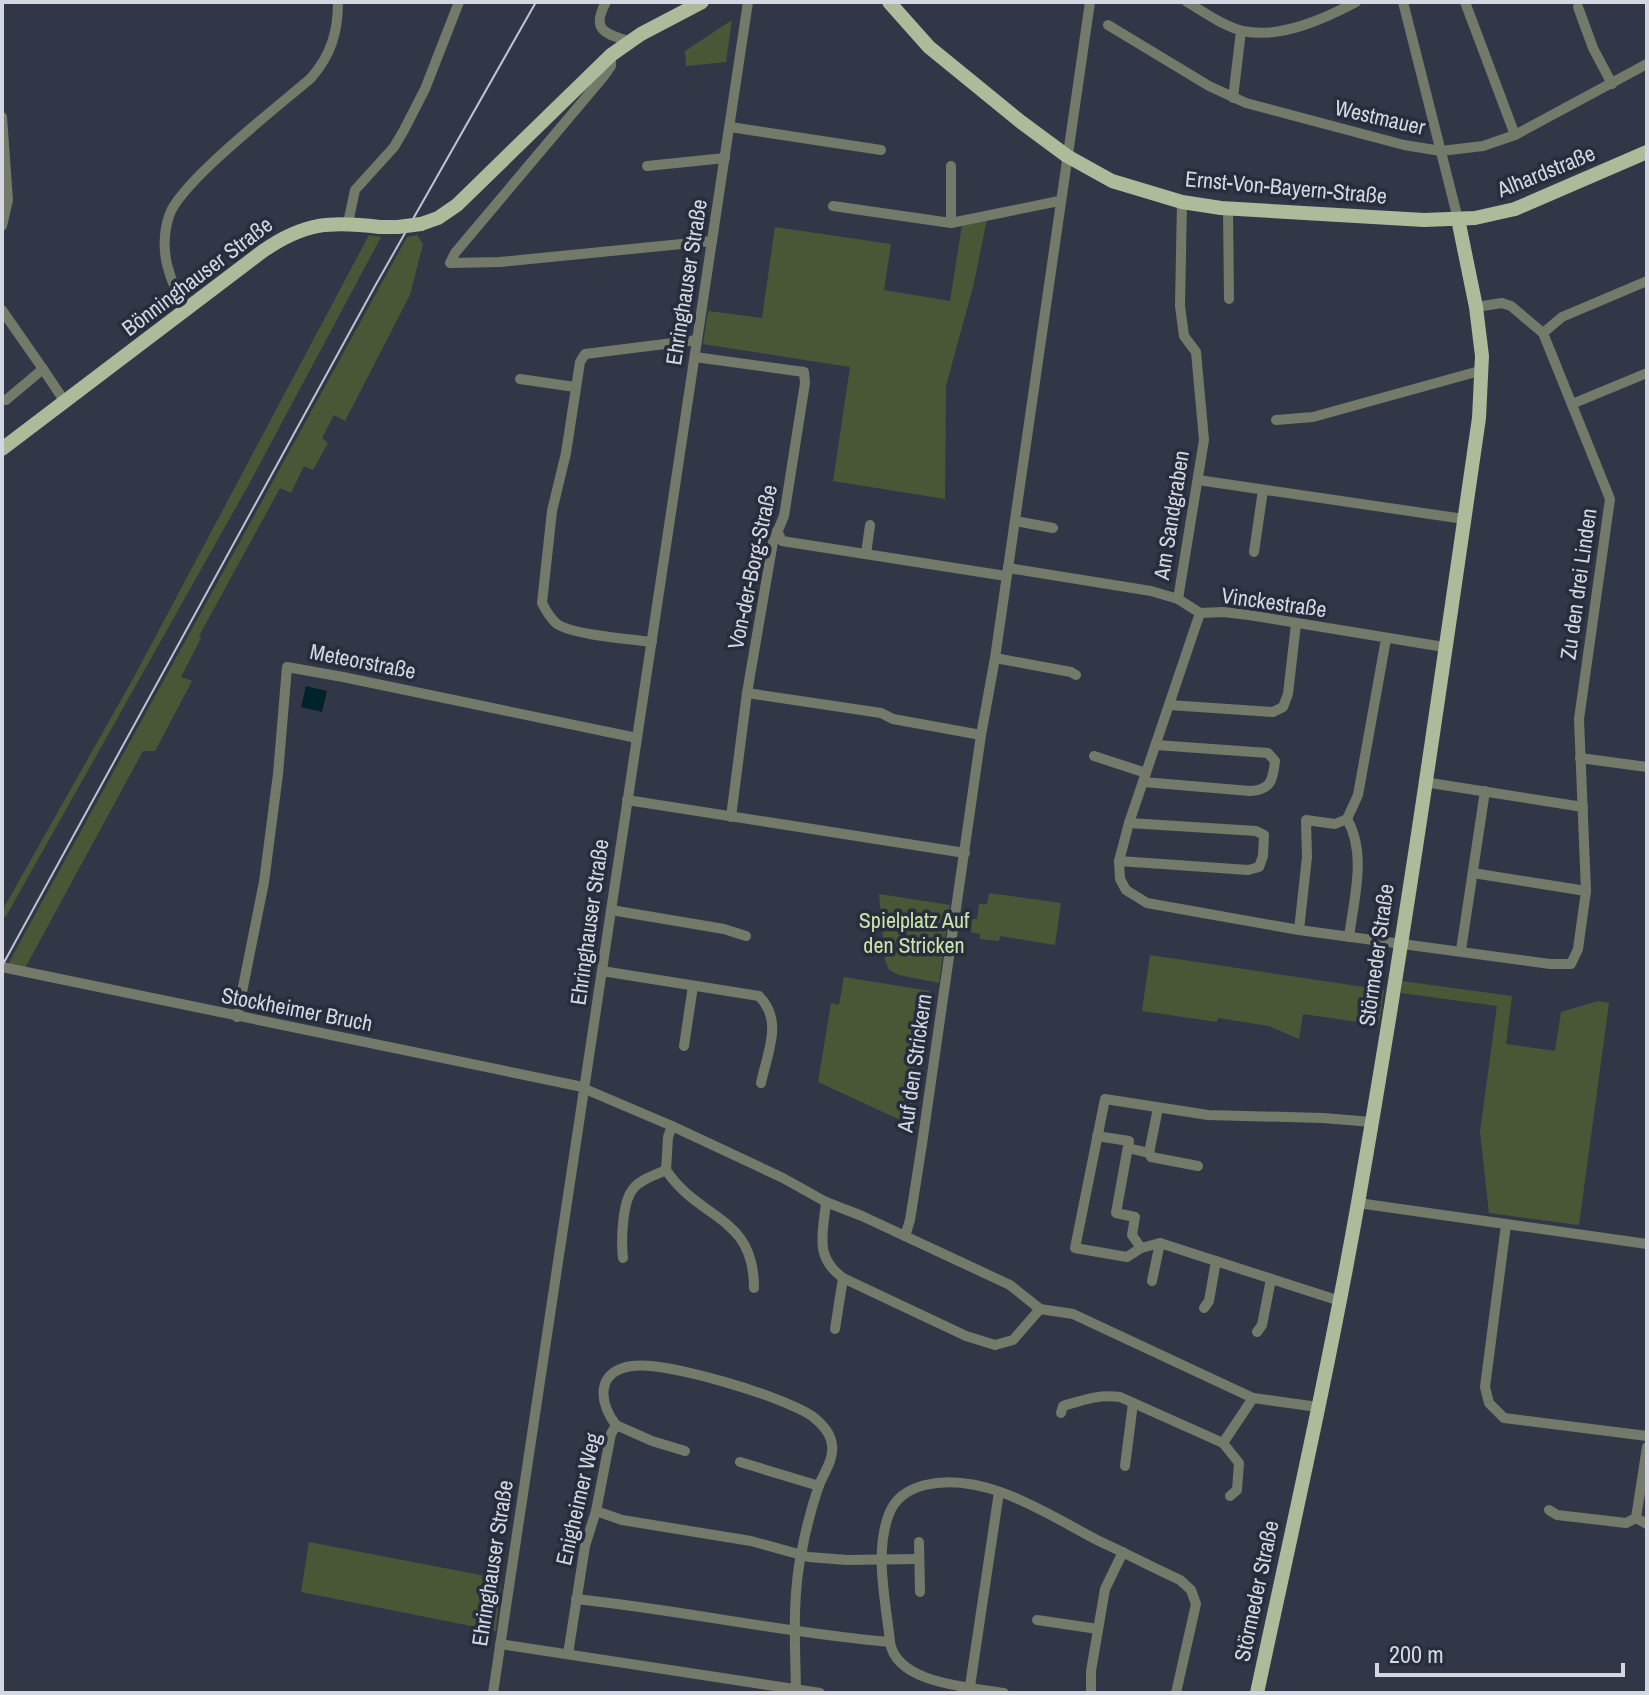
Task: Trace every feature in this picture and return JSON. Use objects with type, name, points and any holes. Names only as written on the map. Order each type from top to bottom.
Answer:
[{"type":"main road","name":"Bönninghauser Straße","points":[[2,449],[288,235],[317,225],[348,223],[380,227],[421,224],[438,218],[457,205],[628,41],[702,2]]},
{"type":"main road","name":"Ernst-Von-Bayern-Straße","points":[[889,2],[914,34],[949,65],[1067,156],[1112,181],[1182,202],[1228,208],[1424,220],[1458,219]]},
{"type":"main road","name":"Alhardstraße","points":[[1458,219],[1494,216],[1515,209],[1647,152]]},
{"type":"main road","name":"Störmeder Straße","points":[[1257,1693],[1358,1203],[1479,418],[1483,370],[1476,307],[1458,219]]},
{"type":"street","points":[[187,310],[168,274],[166,236],[169,213],[181,194],[203,172],[311,78],[324,63],[336,31],[338,2]]},
{"type":"street","points":[[348,223],[355,190],[394,147],[425,89],[459,2]]},
{"type":"street","points":[[606,2],[601,12],[601,28],[607,34],[628,41]]},
{"type":"street","name":"Ehringhauser Straße","points":[[493,1693],[748,2]]},
{"type":"street","name":"Auf den Strickern","points":[[905,1236],[922,1144],[981,735],[995,658],[1090,2]]},
{"type":"street","points":[[1190,3],[1241,31],[1260,33],[1326,18],[1356,2]]},
{"type":"street","points":[[1403,2],[1458,219]]},
{"type":"street","points":[[1465,2],[1515,135]]},
{"type":"street","points":[[1578,7],[1593,48],[1612,84]]},
{"type":"street","name":"Westmauer","points":[[1108,25],[1233,98],[1282,114],[1404,145],[1441,151],[1483,146],[1515,135],[1647,64]]},
{"type":"street","points":[[1233,98],[1241,31]]},
{"type":"street","points":[[611,55],[611,66],[604,76],[455,253],[450,263],[712,241]]},
{"type":"street","points":[[2,117],[8,200],[2,226]]},
{"type":"street","points":[[730,127],[881,150]]},
{"type":"street","points":[[647,166],[725,158]]},
{"type":"street","points":[[951,166],[951,223]]},
{"type":"street","points":[[833,206],[951,223],[1059,201]]},
{"type":"street","name":"Am Sandgraben","points":[[1178,599],[1204,440],[1196,352],[1184,336],[1180,306],[1182,202]]},
{"type":"street","points":[[1228,208],[1229,299]]},
{"type":"street","points":[[1543,333],[1562,317],[1647,281]]},
{"type":"street","name":"Zu den drei Linden","points":[[1461,950],[1550,964],[1571,964],[1578,949],[1586,891],[1579,719],[1611,507],[1543,333],[1511,306],[1502,303],[1476,307]]},
{"type":"street","points":[[2,310],[65,402]]},
{"type":"street","points":[[652,642],[574,630],[559,626],[548,615],[542,603],[552,511],[566,453],[580,362],[585,354],[697,340]]},
{"type":"street","name":"Von-der-Borg-Straße","points":[[695,357],[804,372],[805,383],[784,516],[777,531],[747,693],[731,817]]},
{"type":"street","points":[[2,400],[6,400],[43,369]]},
{"type":"street","points":[[1276,420],[1313,417],[1483,370]]},
{"type":"street","points":[[1572,404],[1647,373]]},
{"type":"street","points":[[520,379],[575,387]]},
{"type":"street","points":[[1198,480],[1464,519]]},
{"type":"street","points":[[1254,552],[1263,490]]},
{"type":"street","points":[[1015,521],[1053,528]]},
{"type":"street","points":[[866,554],[870,525]]},
{"type":"street","name":"Vinckestraße","points":[[777,531],[782,541],[1151,591],[1178,599],[1200,613],[1223,612],[1444,647]]},
{"type":"street","points":[[1200,613],[1119,861],[1120,879],[1132,895],[1147,903],[1299,930],[1461,950],[1485,791]]},
{"type":"street","points":[[1169,705],[1273,712],[1283,707],[1288,694],[1296,624]]},
{"type":"street","points":[[1299,930],[1307,857],[1306,820],[1335,824],[1347,819],[1358,795],[1386,639]]},
{"type":"street","points":[[995,658],[1076,675]]},
{"type":"street","name":"Meteorstraße","points":[[237,1017],[264,882],[278,774],[287,667],[637,738]]},
{"type":"street","points":[[747,693],[881,713],[893,719],[981,735]]},
{"type":"street","points":[[1094,756],[1144,778],[1208,789],[1250,791],[1265,789],[1272,781],[1275,761],[1268,753],[1156,745]]},
{"type":"street","points":[[1580,758],[1647,767]]},
{"type":"street","points":[[1424,782],[1583,807]]},
{"type":"street","points":[[627,800],[965,853]]},
{"type":"street","points":[[1347,819],[1356,838],[1358,857],[1349,937]]},
{"type":"street","points":[[1119,861],[1230,870],[1259,867],[1264,835],[1256,831],[1129,823]]},
{"type":"street","points":[[1473,873],[1586,891]]},
{"type":"street","points":[[611,910],[724,929],[746,936]]},
{"type":"street","name":"Stockheimer Bruch","points":[[2,967],[584,1088],[672,1126],[783,1178],[826,1202],[1010,1285],[1040,1309]]},
{"type":"street","points":[[602,971],[759,996],[772,1016],[772,1034],[761,1083]]},
{"type":"street","points":[[684,1046],[693,986]]},
{"type":"street","points":[[1340,1301],[1160,1243],[1141,1248],[1127,1257],[1075,1248],[1105,1099],[1208,1115],[1372,1122]]},
{"type":"street","points":[[1149,1153],[1158,1108]]},
{"type":"street","points":[[672,1126],[666,1148],[666,1170],[690,1196],[738,1232],[748,1248],[754,1267],[754,1288]]},
{"type":"street","points":[[1097,1136],[1129,1141],[1116,1213],[1135,1217],[1132,1235],[1141,1248]]},
{"type":"street","points":[[1128,1148],[1149,1153],[1151,1157],[1198,1166]]},
{"type":"street","points":[[623,1258],[621,1244],[632,1189],[666,1170]]},
{"type":"street","points":[[826,1202],[822,1245],[824,1259],[832,1270],[966,1336],[995,1345],[1013,1340],[1040,1309],[1073,1314],[1253,1398],[1318,1407]]},
{"type":"street","points":[[1358,1203],[1647,1244]]},
{"type":"street","points":[[1506,1225],[1485,1387],[1489,1403],[1504,1418],[1647,1436]]},
{"type":"street","points":[[1152,1281],[1160,1243]]},
{"type":"street","points":[[1204,1308],[1209,1301],[1216,1261]]},
{"type":"street","points":[[835,1329],[843,1278]]},
{"type":"street","points":[[1257,1332],[1262,1325],[1271,1279]]},
{"type":"street","name":"Enigheimer Weg","points":[[568,1654],[585,1546],[596,1511],[611,1434],[616,1425],[607,1413],[604,1386],[610,1376],[622,1369],[658,1366],[740,1387],[794,1406],[824,1427],[832,1445],[832,1456],[819,1486],[801,1554],[795,1630],[796,1689]]},
{"type":"street","points":[[1061,1413],[1063,1406],[1106,1395],[1133,1403],[1223,1443],[1239,1463],[1237,1490],[1230,1496]]},
{"type":"street","points":[[1223,1443],[1253,1398]]},
{"type":"street","points":[[1125,1466],[1133,1403]]},
{"type":"street","points":[[616,1425],[685,1451]]},
{"type":"street","points":[[1636,1518],[1647,1447]]},
{"type":"street","points":[[740,1462],[819,1486]]},
{"type":"street","points":[[1004,1693],[969,1690],[911,1672],[894,1658],[886,1642],[883,1560],[888,1517],[893,1505],[913,1488],[934,1483],[958,1483],[999,1492],[1180,1580],[1191,1590],[1195,1609],[1176,1693]]},
{"type":"street","points":[[969,1690],[999,1492]]},
{"type":"street","points":[[1549,1510],[1557,1515],[1626,1523],[1636,1518]]},
{"type":"street","points":[[596,1511],[622,1520],[751,1541],[801,1554],[835,1559],[917,1559]]},
{"type":"street","points":[[1636,1518],[1647,1524]]},
{"type":"street","points":[[919,1542],[920,1592]]},
{"type":"street","points":[[1091,1693],[1105,1589],[1123,1552]]},
{"type":"street","points":[[576,1599],[886,1642]]},
{"type":"street","points":[[1037,1620],[1098,1629]]},
{"type":"street","points":[[500,1644],[820,1693]]},
{"type":"green space","points":[[732,20],[726,62],[686,66],[685,51]]},
{"type":"green space","points":[[987,219],[974,283],[946,386],[945,499],[833,481],[850,367],[703,344],[708,311],[762,318],[775,227],[891,244],[884,290],[950,301],[962,225]]},
{"type":"green space","points":[[369,235],[381,237],[249,484],[5,918],[2,911],[134,677]]},
{"type":"green space","points":[[417,235],[423,244],[410,295],[345,421],[334,415],[322,438],[328,443],[313,470],[304,466],[291,493],[280,488],[199,636],[201,638],[181,677],[192,681],[155,751],[143,751],[25,968],[8,964],[407,237]]},
{"type":"green space","points":[[989,893],[1061,903],[1055,945],[1000,936],[999,941],[980,939],[980,934],[971,932],[972,919],[977,919],[979,904],[987,904]]},
{"type":"green space","name":"Spielplatz Auf den Stricken","points":[[879,894],[950,905],[939,983],[889,970],[885,960]]},
{"type":"green space","points":[[1150,955],[1384,990],[1379,1025],[1303,1014],[1299,1039],[1269,1026],[1142,1011]]},
{"type":"green space","points":[[844,977],[930,991],[909,1124],[818,1082],[831,1003],[839,1005]]},
{"type":"green space","points":[[1402,981],[1512,996],[1506,1044],[1555,1051],[1561,1012],[1598,1001],[1609,1003],[1579,1225],[1489,1213],[1480,1132],[1497,1006],[1401,993]]},
{"type":"green space","points":[[309,1542],[501,1579],[496,1631],[301,1592]]},
{"type":"water","points":[[306,686],[327,691],[322,712],[301,707]]},
{"type":"railway","points":[[2,966],[375,286],[536,2]]}]
